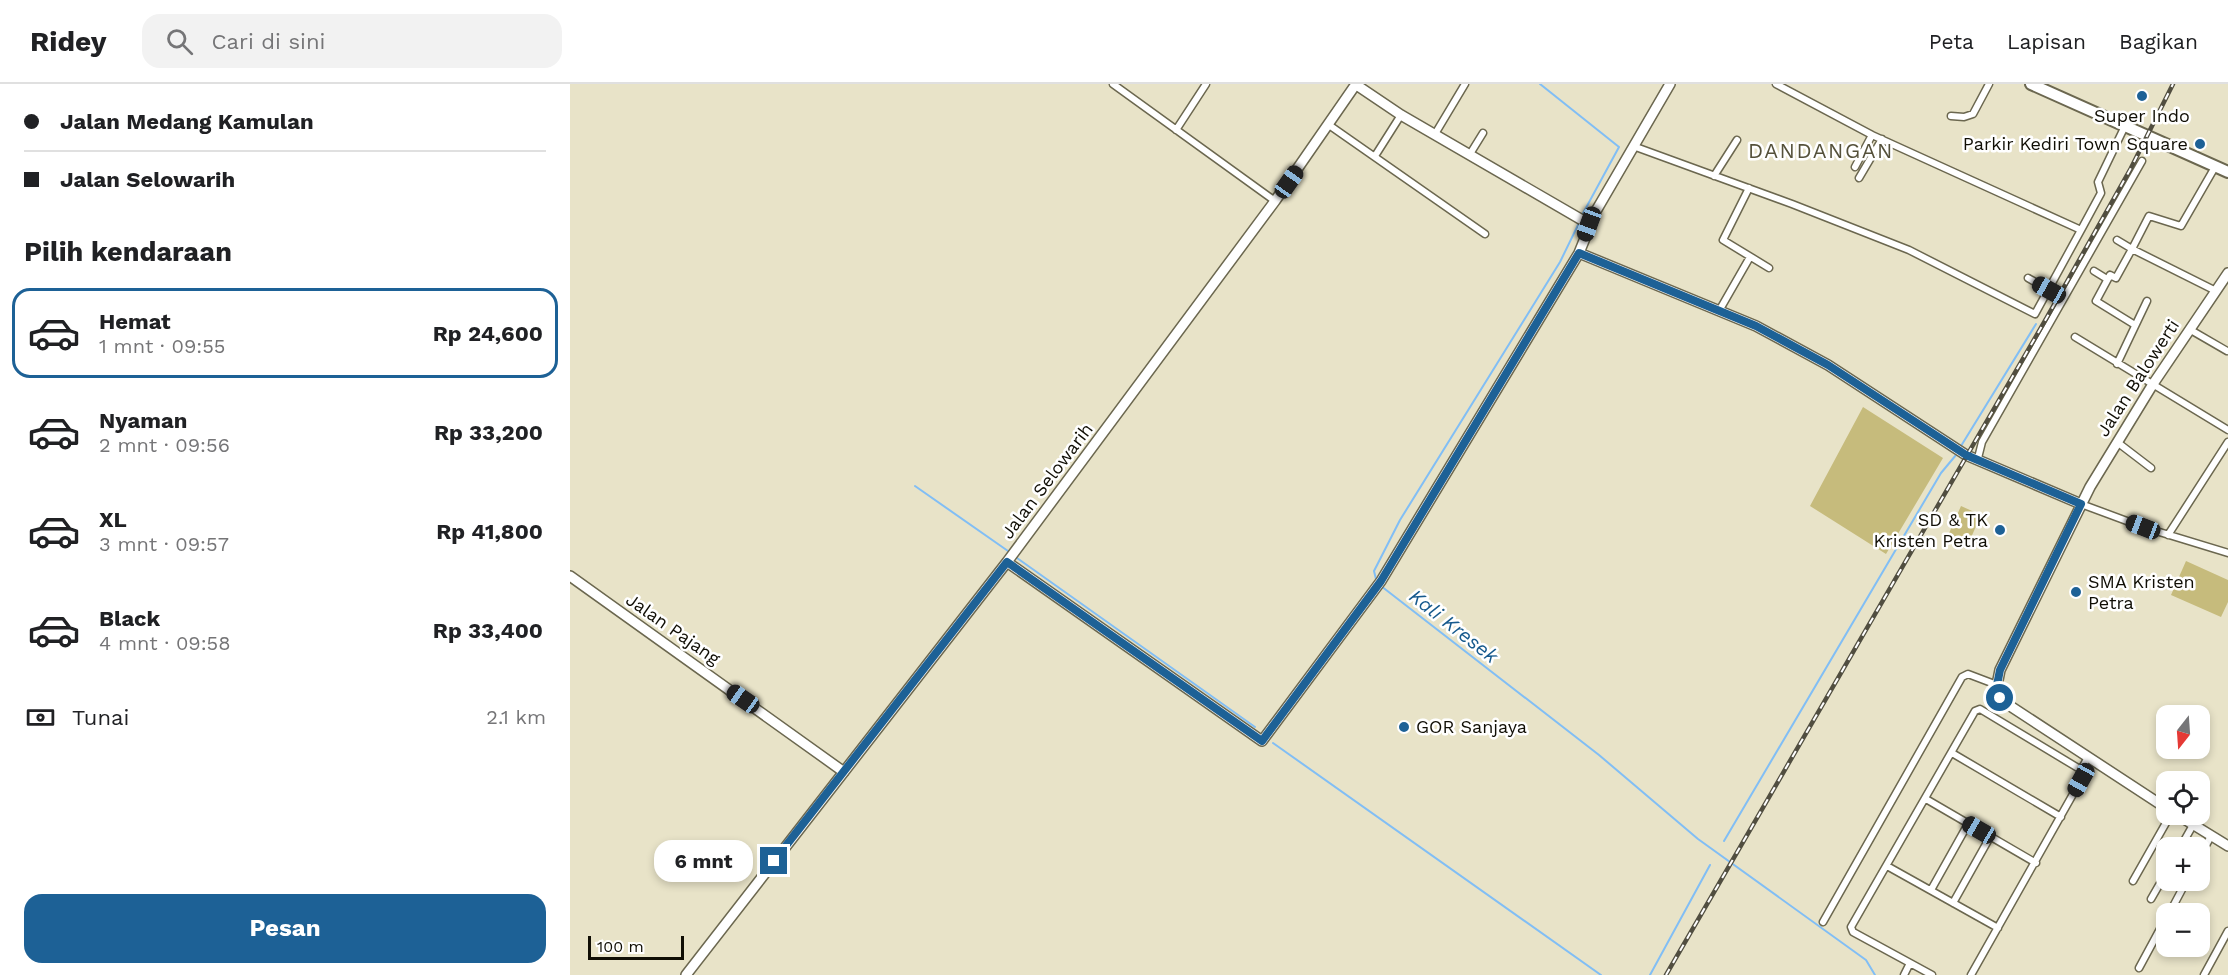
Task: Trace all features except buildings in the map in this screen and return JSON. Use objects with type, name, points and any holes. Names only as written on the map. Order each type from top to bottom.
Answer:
[{"type":"main road","points":[[1355,84],[1401,115],[1584,222]]},
{"type":"main road","name":"Jalan Selowarih","points":[[686,975],[1007,562],[1275,201],[1355,84]]},
{"type":"main road","points":[[1007,562],[1262,741],[1379,583],[1579,253],[1584,222],[1670,84]]},
{"type":"main road","points":[[2031,84],[2228,172]]},
{"type":"main road","points":[[1579,253],[1790,343],[1966,455],[2081,504]]},
{"type":"main road","name":"Jalan Balowerti","points":[[1997,685],[2000,670],[2081,504],[2153,384],[2228,273]]},
{"type":"main road","name":"Jalan Pajang","points":[[570,576],[844,772]]},
{"type":"main road","points":[[1997,685],[2001,700],[2096,765],[2156,802]]},
{"type":"main road","points":[[2193,825],[2228,846]]},
{"type":"street","points":[[1113,84],[1275,201]]},
{"type":"street","points":[[1176,130],[1206,84]]},
{"type":"street","points":[[1435,134],[1465,84]]},
{"type":"street","points":[[1776,84],[1872,135],[2081,230]]},
{"type":"street","points":[[1951,116],[1964,117],[1974,114],[1989,84]]},
{"type":"street","points":[[1375,156],[1401,115]]},
{"type":"street","points":[[1329,125],[1485,234]]},
{"type":"street","points":[[1632,146],[1749,188],[1909,250],[2035,314],[2101,193],[2098,182],[2125,126]]},
{"type":"street","points":[[1470,154],[1483,133]]},
{"type":"street","points":[[1855,167],[1872,135]]},
{"type":"street","points":[[1859,178],[1882,139]]},
{"type":"street","points":[[1714,176],[1737,140]]},
{"type":"street","points":[[1978,459],[1982,442],[2142,161]]},
{"type":"street","points":[[2135,325],[2096,302],[2107,279],[2110,275],[2116,278],[2149,216],[2181,226],[2215,167]]},
{"type":"street","points":[[1749,188],[1723,240],[1769,268]]},
{"type":"street","points":[[2117,240],[2216,291]]},
{"type":"street","points":[[1719,311],[1750,257]]},
{"type":"street","points":[[2094,271],[2107,279]]},
{"type":"street","points":[[2028,278],[2049,290]]},
{"type":"street","points":[[2117,364],[2147,301]]},
{"type":"street","points":[[2189,329],[2227,351]]},
{"type":"street","points":[[2076,337],[2228,430]]},
{"type":"street","points":[[2117,442],[2151,468]]},
{"type":"street","points":[[2169,535],[2228,442]]},
{"type":"street","points":[[2081,504],[2228,553]]},
{"type":"street","points":[[1823,922],[1962,677],[1968,674],[1997,685]]},
{"type":"street","points":[[1932,975],[1851,930],[1975,711],[1980,710],[2088,774]]},
{"type":"street","points":[[1952,753],[2061,816]]},
{"type":"street","points":[[2081,780],[2081,770],[2087,759]]},
{"type":"street","points":[[1971,975],[2081,780],[2096,765]]},
{"type":"street","points":[[1926,799],[2036,863]]},
{"type":"street","points":[[1931,890],[1968,824]]},
{"type":"street","points":[[2133,881],[2165,825]]},
{"type":"street","points":[[2186,837],[2193,825]]},
{"type":"street","points":[[1953,903],[1990,837]]},
{"type":"street","points":[[1887,866],[1998,928]]},
{"type":"street","points":[[2151,899],[2156,890]]},
{"type":"street","points":[[2204,975],[2228,931]]},
{"type":"street","points":[[2139,968],[2156,937]]},
{"type":"street","points":[[1904,975],[1910,963]]},
{"type":"shaded area","points":[[1863,407],[1943,458],[1886,554],[1810,506]]},
{"type":"shaded area","points":[[1961,506],[1981,515],[1966,549],[1946,540]]},
{"type":"shaded area","points":[[2186,561],[2228,580],[2228,602],[2221,617],[2171,595]]},
{"type":"waterway","name":"Kali Kresek","points":[[1540,84],[1619,147],[1581,217]]},
{"type":"waterway","name":"Kali Kresek","points":[[1377,583],[1374,571],[1400,520],[1560,262],[1579,223]]},
{"type":"waterway","points":[[1961,446],[2036,324]]},
{"type":"waterway","points":[[1724,841],[1941,473],[1956,455]]},
{"type":"waterway","points":[[915,486],[1008,551]]},
{"type":"waterway","points":[[1017,558],[1255,727]]},
{"type":"waterway","name":"Kali Kresek","points":[[1381,586],[1599,755],[1698,839],[1866,960],[1875,975]]},
{"type":"waterway","points":[[1273,743],[1601,975]]},
{"type":"waterway","points":[[1650,975],[1710,865]]},
{"type":"railway","points":[[1666,975],[2046,319],[2131,168],[2173,84]]},
{"type":"place","name":"Super Indo","points":[[2142,96]]},
{"type":"place","name":"Parkir Kediri Town Square","points":[[2200,144]]},
{"type":"place","name":"SD & TK Kristen Petra","points":[[2000,530]]},
{"type":"place","name":"SMA Kristen Petra","points":[[2076,592]]},
{"type":"place","name":"GOR Sanjaya","points":[[1404,727]]},
{"type":"district","name":"DANDANGAN","points":[[1821,151]]},
{"type":"route","points":[[774,861],[1007,562],[1262,741],[1381,581],[1579,253],[1756,326],[1790,343],[1828,365],[1966,455],[1989,462],[2081,504],[2000,670],[1997,685],[2000,698]]}]
